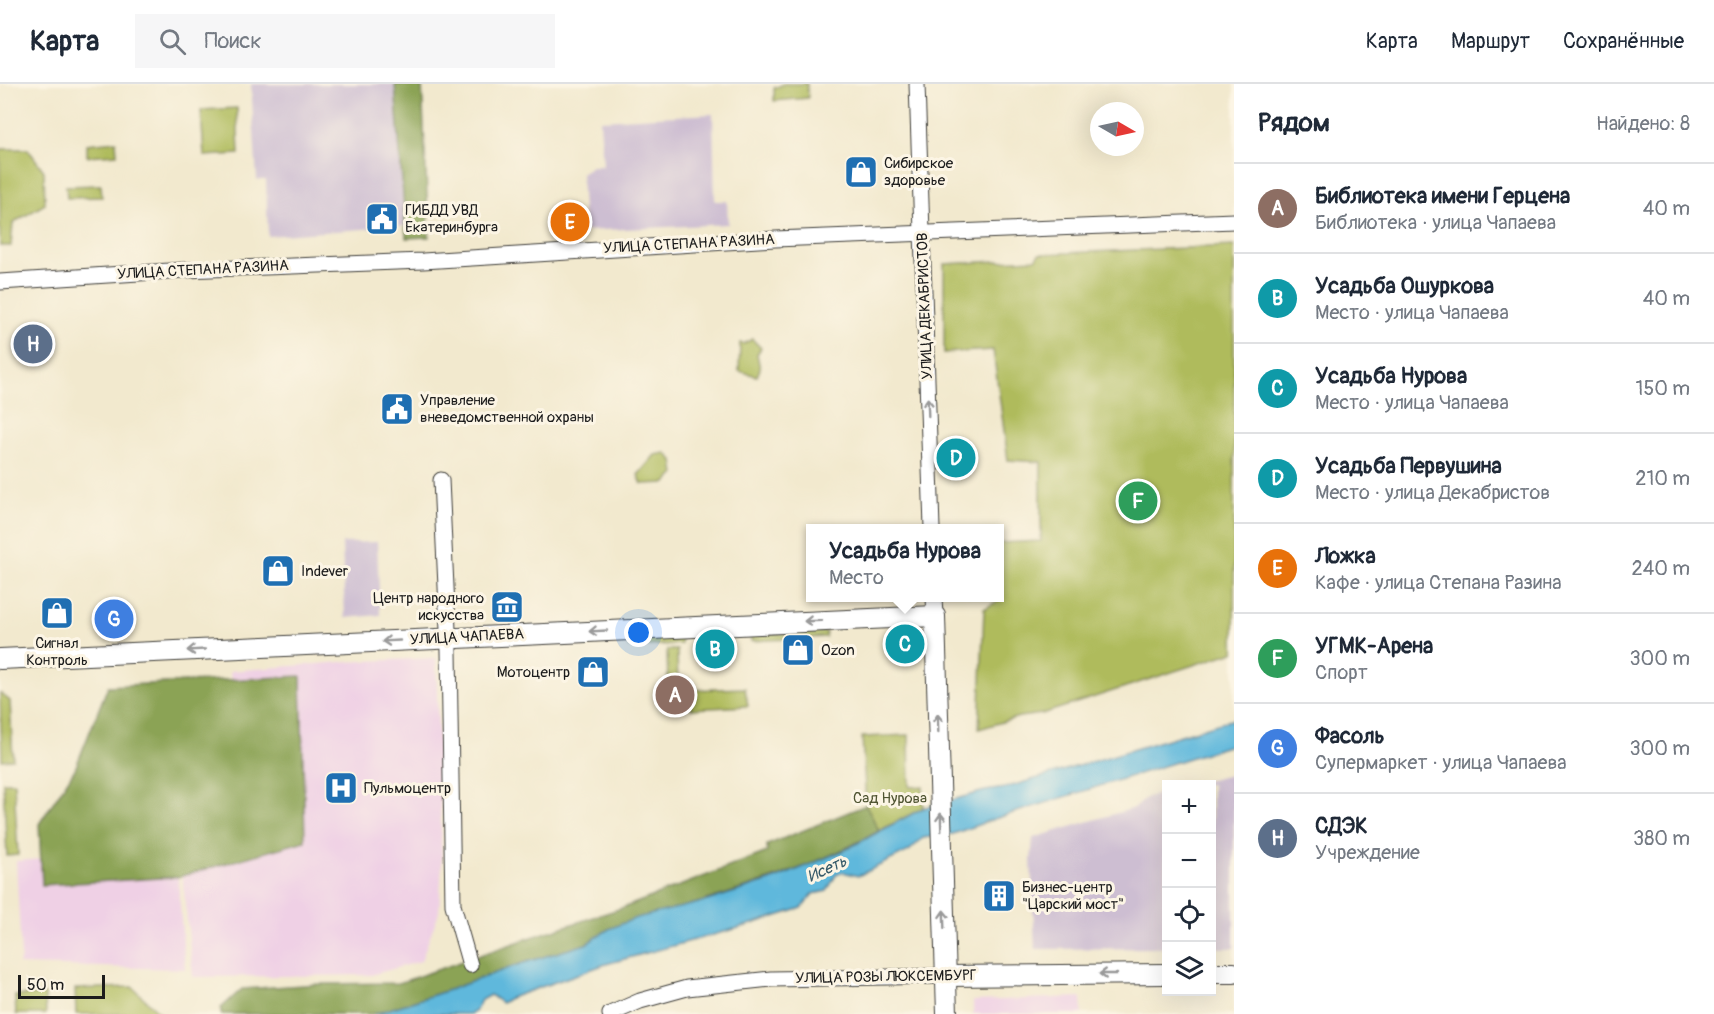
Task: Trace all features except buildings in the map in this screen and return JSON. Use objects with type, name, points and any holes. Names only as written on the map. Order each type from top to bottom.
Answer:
[{"type":"main road","name":"УЛИЦА ЧАПАЕВА","points":[[0,659],[449,638],[934,607]]},
{"type":"main road","points":[[934,607],[947,1014]]},
{"type":"main road","points":[[1216,973],[1234,973]]},
{"type":"main road","name":"УЛИЦА РОЗЫ ЛЮКСЕМБУРГ","points":[[946,976],[1162,974]]},
{"type":"street","name":"УЛИЦА ДЕКАБРИСТОВ","points":[[917,84],[932,524]]},
{"type":"street","name":"УЛИЦА СТЕПАНА РАЗИНА","points":[[0,282],[185,270],[423,261],[604,249],[923,233],[1234,221]]},
{"type":"street","points":[[441,480],[449,638],[453,905],[470,965]]},
{"type":"street","name":"УЛИЦА РОЗЫ ЛЮКСЕМБУРГ","points":[[610,1014],[640,1001],[687,988],[771,979],[946,976]]},
{"type":"shaded area","points":[[251,84],[395,84],[404,226],[268,236],[266,180],[257,180]]},
{"type":"shaded area","points":[[713,114],[715,201],[727,201],[728,224],[584,231],[581,173],[592,166],[603,166],[600,120]]},
{"type":"shaded area","points":[[377,542],[380,615],[345,618],[342,543]]},
{"type":"shaded area","name":"Пульмоцентр","points":[[436,658],[442,864],[439,912],[421,961],[371,975],[193,977],[181,862],[247,851],[230,671],[342,662]]},
{"type":"shaded area","points":[[1234,774],[1234,948],[1216,948],[1216,780],[1211,780]]},
{"type":"shaded area","points":[[1162,793],[1162,948],[1035,949],[1031,860],[1033,838],[1134,808],[1147,797]]},
{"type":"shaded area","points":[[41,859],[42,885],[178,877],[185,969],[19,965],[21,956],[16,861]]},
{"type":"shaded area","points":[[1081,997],[1082,1014],[973,1014],[973,1001]]},
{"type":"green space","points":[[395,84],[422,84],[429,237],[406,238]]},
{"type":"green space","points":[[784,84],[807,84],[808,98],[774,101],[774,88]]},
{"type":"green space","points":[[237,108],[239,154],[204,156],[201,110]]},
{"type":"green space","points":[[116,141],[117,154],[87,156],[87,144]]},
{"type":"green space","points":[[0,149],[28,149],[44,171],[45,204],[13,223],[11,246],[0,246]]},
{"type":"green space","points":[[101,185],[102,197],[67,198],[66,186]]},
{"type":"green space","points":[[1234,246],[1234,652],[1042,714],[1019,717],[979,729],[984,609],[996,602],[1004,602],[1004,543],[1041,541],[1041,462],[1008,460],[993,350],[944,353],[944,264],[1035,259],[1039,254]]},
{"type":"green space","points":[[752,339],[761,348],[757,354],[760,369],[757,376],[739,371],[740,343],[744,344]]},
{"type":"green space","points":[[666,453],[673,460],[675,474],[666,483],[642,484],[638,475],[655,455]]},
{"type":"green space","points":[[826,632],[826,637],[751,641],[750,635]]},
{"type":"green space","points":[[681,637],[681,644],[628,647],[628,640]]},
{"type":"green space","points":[[667,650],[677,650],[678,688],[668,688]]},
{"type":"green space","points":[[301,676],[305,841],[178,877],[42,885],[39,824],[75,769],[108,686]]},
{"type":"green space","points":[[745,688],[748,706],[691,709],[690,690]]},
{"type":"green space","points":[[0,693],[10,701],[13,759],[2,760]]},
{"type":"green space","name":"Сад Нурова","points":[[909,735],[910,787],[923,786],[923,808],[879,831],[866,805],[862,737]]},
{"type":"green space","points":[[3,782],[14,782],[18,855],[7,856]]},
{"type":"green space","points":[[866,805],[879,831],[847,848],[781,876],[609,929],[586,944],[520,964],[446,991],[374,1014],[221,1014],[221,1008],[242,989],[319,984],[399,983],[628,906],[767,852],[767,845]]},
{"type":"green space","points":[[132,987],[161,1014],[76,1014],[75,989]]},
{"type":"green space","points":[[45,994],[46,1014],[16,1014],[15,996]]},
{"type":"water","name":"Исеть","points":[[1234,719],[1234,744],[953,834],[923,838],[909,851],[858,876],[843,872],[836,875],[827,891],[813,894],[802,908],[746,926],[606,964],[510,998],[502,1003],[490,995],[481,1000],[475,1012],[469,1014],[374,1014],[586,944],[609,929],[636,918],[707,901],[770,881],[847,849],[923,808],[985,791],[1005,788]]},
{"type":"place","name":"Сибирское здоровье","points":[[861,172]]},
{"type":"place","name":"ГИБДД УВД Екатеринбурга","points":[[382,219]]},
{"type":"place","name":"Ложка","points":[[570,222]]},
{"type":"place","name":"СДЭК","points":[[33,344]]},
{"type":"place","name":"Управление вневедомственной охраны","points":[[397,409]]},
{"type":"place","name":"Усадьба Первушина","points":[[956,458]]},
{"type":"place","name":"УГМК-Арена","points":[[1138,501]]},
{"type":"place","name":"Indever","points":[[278,571]]},
{"type":"place","name":"Центр народного искусства","points":[[507,607]]},
{"type":"place","name":"Сигнал Контроль","points":[[57,613]]},
{"type":"place","name":"Фасоль","points":[[114,619]]},
{"type":"place","name":"Усадьба Нурова","points":[[905,644]]},
{"type":"place","name":"Усадьба Ошуркова","points":[[715,649]]},
{"type":"place","name":"Ozon","points":[[798,650]]},
{"type":"place","name":"Мотоцентр","points":[[593,672]]},
{"type":"place","name":"Библиотека имени Герцена","points":[[675,695]]},
{"type":"place","name":"Пульмоцентр","points":[[341,788]]},
{"type":"place","name":"Бизнес-центр \"Царский мост\"","points":[[999,896]]}]
